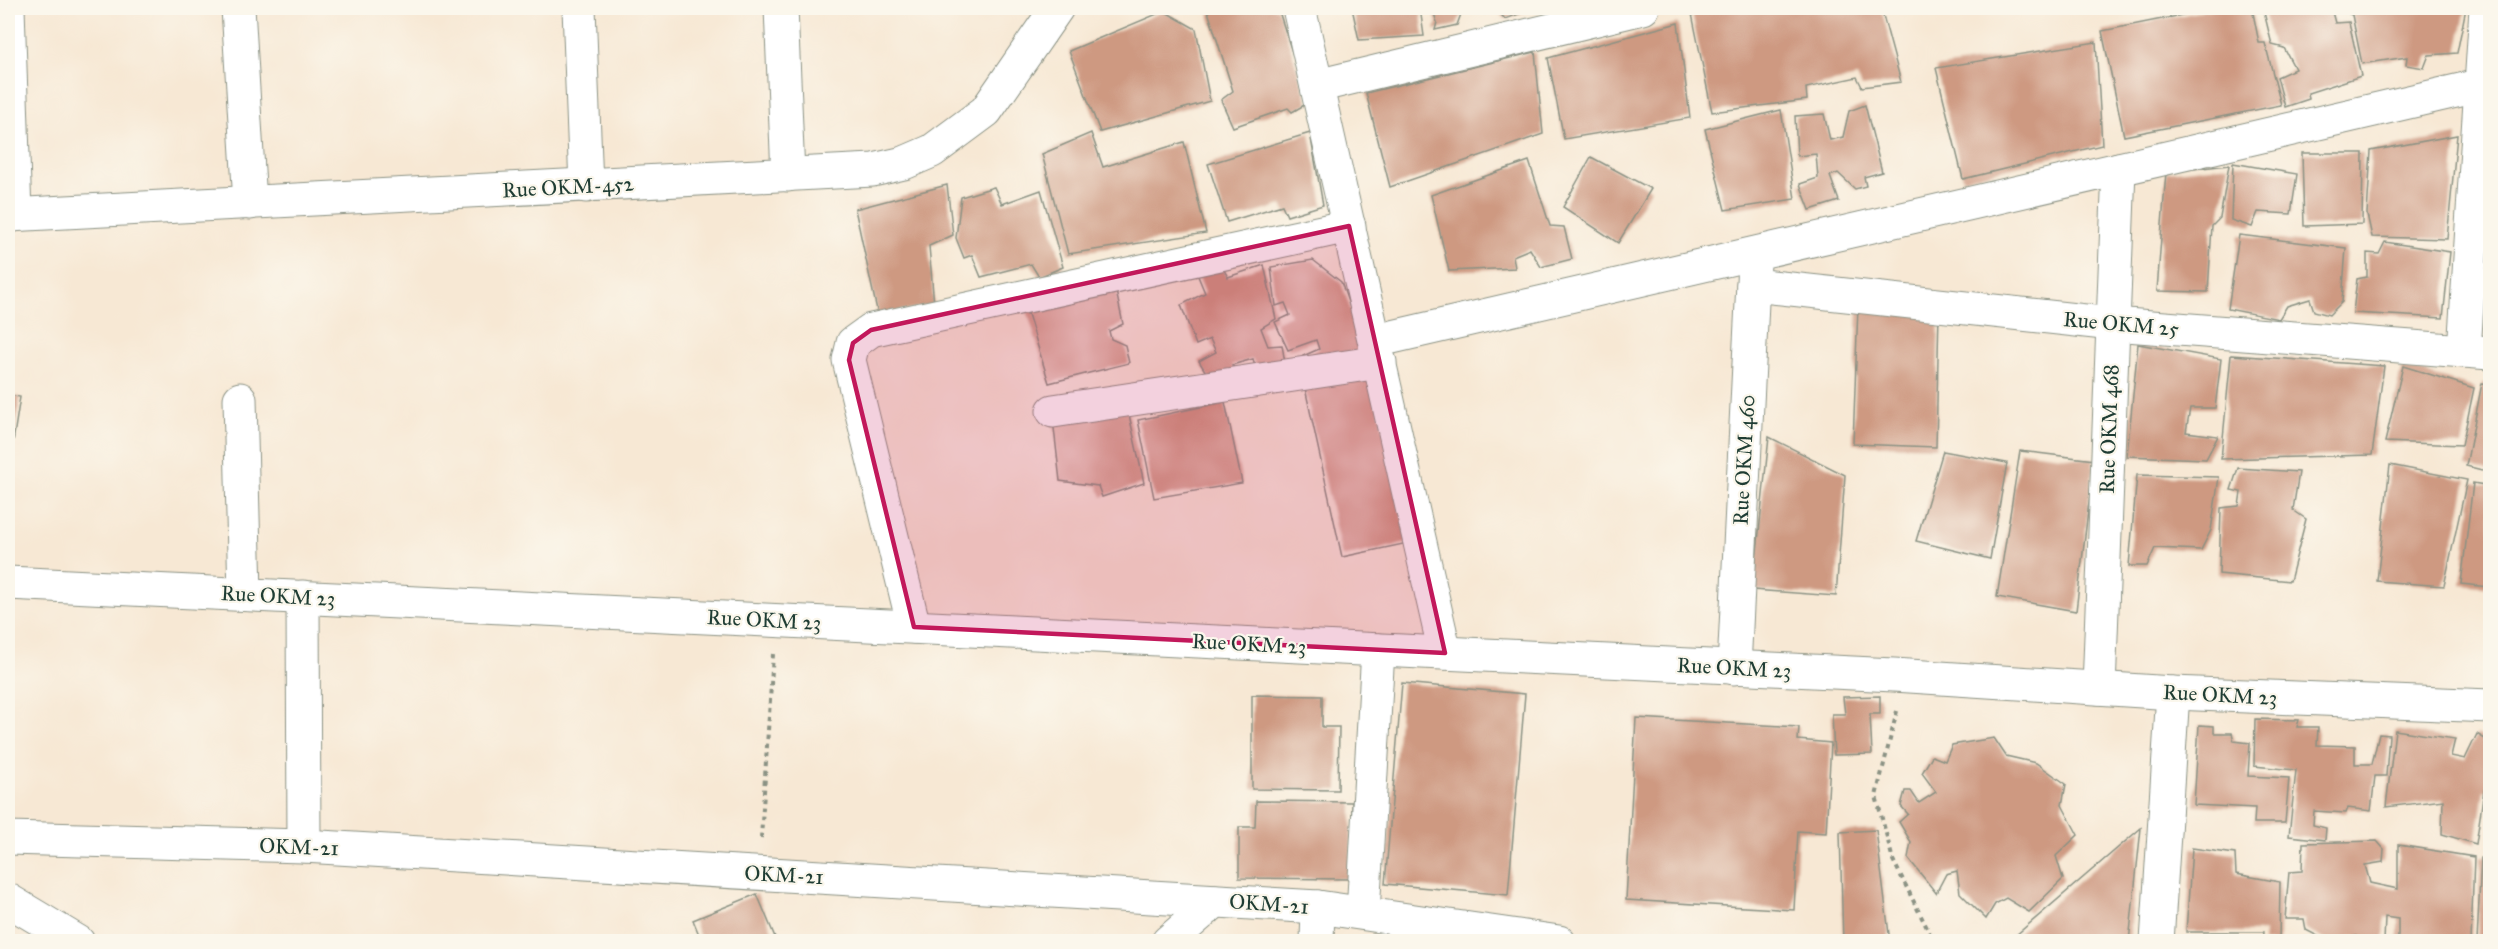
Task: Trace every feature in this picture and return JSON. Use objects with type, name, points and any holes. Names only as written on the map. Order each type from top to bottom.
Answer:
[{"type":"street","points":[[8,8],[11,215]]},
{"type":"street","points":[[238,8],[250,203]]},
{"type":"street","points":[[579,8],[586,186]]},
{"type":"street","points":[[781,8],[788,175]]},
{"type":"street","name":"Rue OKM-452","points":[[11,215],[873,170],[904,163],[932,151],[986,111],[1057,8]]},
{"type":"street","points":[[1299,8],[1445,653]]},
{"type":"street","points":[[1317,86],[1558,17],[1643,8]]},
{"type":"street","points":[[2477,352],[2481,85],[2486,8]]},
{"type":"street","points":[[1053,411],[1377,351],[1755,253],[2481,85]]},
{"type":"street","name":"Rue OKM 468","points":[[2098,688],[2119,169]]},
{"type":"street","points":[[914,627],[849,360],[853,344],[871,330],[1349,226]]},
{"type":"street","name":"Rue OKM 460","points":[[1734,668],[1755,253]]},
{"type":"street","name":"Rue OKM 25","points":[[1753,285],[2113,324],[2477,352]]},
{"type":"street","points":[[240,399],[245,594]]},
{"type":"street","name":"Rue OKM 23","points":[[8,583],[1894,675],[2173,693],[2490,706]]},
{"type":"street","points":[[303,597],[304,846]]},
{"type":"street","points":[[1363,914],[1378,650]]},
{"type":"street","points":[[2157,942],[2173,693]]},
{"type":"street","name":"OKM-21","points":[[8,838],[304,846],[1215,901],[1318,908],[1550,941]]},
{"type":"street","points":[[8,900],[78,942]]},
{"type":"street","points":[[1168,942],[1215,901]]},
{"type":"street","points":[[1317,942],[1318,908]]},
{"type":"path","points":[[759,873],[775,621]]},
{"type":"path","points":[[1894,675],[1897,714],[1876,796],[1893,860],[1934,942]]},
{"type":"highlighted area","points":[[1349,226],[1445,653],[914,627],[849,360],[853,343],[871,330]]},
{"type":"building","points":[[1207,8],[1278,8],[1308,103],[1292,112],[1288,108],[1233,127],[1221,100],[1233,91]]},
{"type":"building","points":[[1352,8],[1420,8],[1424,36],[1359,40]]},
{"type":"building","points":[[1432,8],[1473,8],[1461,14],[1457,25],[1435,30],[1437,22]]},
{"type":"building","points":[[1495,8],[1535,8],[1505,19]]},
{"type":"building","points":[[1881,8],[1901,82],[1862,87],[1857,77],[1806,88],[1807,100],[1712,112],[1691,9]]},
{"type":"building","points":[[2217,8],[2252,8],[2259,43],[2265,43],[2281,105],[2124,136],[2102,31]]},
{"type":"building","points":[[2263,8],[2331,8],[2335,23],[2349,22],[2361,76],[2308,93],[2309,99],[2285,107],[2277,77],[2295,69],[2284,48],[2272,45]]},
{"type":"building","points":[[2344,8],[2466,8],[2457,53],[2429,55],[2424,68],[2406,65],[2407,57],[2362,64],[2352,15],[2345,12]]},
{"type":"building","points":[[1164,11],[1196,29],[1210,101],[1100,132],[1069,51]]},
{"type":"building","points":[[1678,23],[1690,118],[1564,139],[1548,58]]},
{"type":"building","points":[[2096,42],[2102,145],[1963,179],[1936,68]]},
{"type":"building","points":[[1535,52],[1543,134],[1390,187],[1366,93]]},
{"type":"building","points":[[1865,105],[1882,172],[1864,177],[1866,186],[1855,189],[1838,173],[1830,176],[1839,201],[1810,210],[1800,184],[1818,178],[1816,154],[1797,156],[1795,116],[1824,114],[1830,140],[1843,137],[1849,111]]},
{"type":"building","points":[[1781,110],[1795,199],[1725,210],[1705,129]]},
{"type":"building","points":[[1091,133],[1103,167],[1184,142],[1206,233],[1068,254],[1042,154]]},
{"type":"building","points":[[1310,133],[1323,205],[1287,216],[1282,205],[1227,222],[1208,164]]},
{"type":"building","points":[[2457,135],[2447,239],[2372,237],[2367,214],[2371,151]]},
{"type":"building","points":[[2302,153],[2363,153],[2362,224],[2304,226]]},
{"type":"building","points":[[1591,157],[1651,189],[1618,243],[1563,207]]},
{"type":"building","points":[[1529,161],[1550,226],[1564,227],[1572,259],[1541,267],[1530,249],[1513,256],[1515,268],[1449,271],[1431,195]]},
{"type":"building","points":[[2233,163],[2297,174],[2291,214],[2258,212],[2252,227],[2231,220]]},
{"type":"building","points":[[2229,165],[2220,218],[2212,226],[2208,292],[2157,291],[2166,172]]},
{"type":"building","points":[[947,185],[953,235],[929,246],[934,305],[878,315],[855,209]]},
{"type":"building","points":[[994,187],[1002,204],[1041,190],[1063,267],[1039,277],[1031,264],[981,277],[972,255],[964,258],[956,238],[961,197]]},
{"type":"building","points":[[2239,235],[2346,248],[2342,302],[2329,315],[2314,311],[2310,299],[2287,306],[2279,319],[2228,309]]},
{"type":"building","points":[[2385,242],[2450,252],[2443,318],[2353,313],[2357,279],[2367,277],[2367,253],[2379,254]]},
{"type":"building","points":[[1313,260],[1341,282],[1365,351],[1307,367],[1303,356],[1319,349],[1316,340],[1288,350],[1275,322],[1290,315],[1285,303],[1276,306],[1271,267]]},
{"type":"building","points":[[1220,263],[1228,277],[1264,265],[1276,319],[1261,328],[1268,346],[1282,345],[1285,363],[1256,371],[1253,359],[1232,365],[1239,374],[1213,384],[1199,361],[1216,352],[1210,339],[1196,345],[1181,305],[1205,293],[1198,276]]},
{"type":"building","points":[[2489,273],[2490,322],[2485,322]]},
{"type":"building","points":[[1115,286],[1123,324],[1109,331],[1111,339],[1125,345],[1129,363],[1049,383],[1025,304]]},
{"type":"building","points":[[1858,306],[1939,311],[1936,447],[1853,444]]},
{"type":"building","points":[[2138,344],[2221,359],[2215,408],[2190,408],[2186,432],[2218,436],[2206,459],[2127,456]]},
{"type":"building","points":[[2231,355],[2384,366],[2372,455],[2221,459]]},
{"type":"building","points":[[2403,366],[2474,388],[2462,445],[2385,442]]},
{"type":"building","points":[[1371,374],[1408,543],[1342,557],[1305,388]]},
{"type":"building","points":[[2482,383],[2490,384],[2490,472],[2466,466]]},
{"type":"building","points":[[8,395],[20,397],[13,442],[8,442]]},
{"type":"building","points":[[1225,402],[1242,483],[1154,498],[1138,420]]},
{"type":"building","points":[[1128,410],[1144,483],[1102,497],[1098,486],[1060,481],[1053,419]]},
{"type":"building","points":[[1769,437],[1845,475],[1836,596],[1753,590]]},
{"type":"building","points":[[1943,451],[2007,463],[1990,559],[1916,541]]},
{"type":"building","points":[[2020,451],[2094,460],[2076,611],[1997,597]]},
{"type":"building","points":[[2390,465],[2467,480],[2444,586],[2377,581]]},
{"type":"building","points":[[2238,468],[2299,472],[2293,510],[2306,519],[2290,581],[2219,574],[2221,508],[2239,506],[2241,492],[2231,490]]},
{"type":"building","points":[[2137,475],[2219,477],[2211,530],[2201,550],[2155,548],[2147,566],[2129,566]]},
{"type":"building","points":[[2473,483],[2490,486],[2490,587],[2461,584]]},
{"type":"building","points":[[1402,683],[1525,694],[1508,895],[1385,884]]},
{"type":"building","points":[[1252,695],[1322,696],[1322,727],[1339,727],[1338,790],[1252,789]]},
{"type":"building","points":[[1880,696],[1880,714],[1870,714],[1872,754],[1834,755],[1832,714],[1845,714],[1843,697]]},
{"type":"building","points":[[1636,718],[1799,727],[1798,740],[1831,743],[1826,833],[1798,831],[1794,910],[1626,900]]},
{"type":"building","points":[[2255,719],[2299,720],[2297,727],[2318,727],[2317,745],[2355,746],[2355,764],[2372,764],[2379,734],[2389,735],[2386,776],[2375,776],[2371,811],[2348,808],[2346,813],[2314,811],[2313,825],[2326,828],[2325,840],[2289,836],[2296,770],[2254,766]]},
{"type":"building","points":[[2199,725],[2214,726],[2214,733],[2232,733],[2234,741],[2250,743],[2248,776],[2289,778],[2285,823],[2254,823],[2255,808],[2194,805]]},
{"type":"building","points":[[2395,730],[2455,739],[2451,756],[2465,759],[2477,734],[2490,742],[2490,792],[2484,790],[2476,844],[2442,834],[2443,800],[2386,807]]},
{"type":"building","points":[[1994,738],[2006,756],[2036,763],[2066,784],[2062,805],[2078,835],[2056,856],[2063,879],[2029,912],[2006,898],[1995,904],[1986,919],[1960,893],[1957,871],[1946,874],[1936,893],[1908,858],[1911,842],[1899,822],[1908,814],[1901,806],[1905,791],[1911,791],[1919,803],[1936,792],[1922,773],[1932,756],[1945,761],[1952,745]]},
{"type":"building","points":[[1256,801],[1352,802],[1351,879],[1239,878],[1239,827],[1255,827]]},
{"type":"building","points":[[2141,828],[2129,942],[2008,942]]},
{"type":"building","points":[[1876,830],[1890,942],[1843,942],[1840,832]]},
{"type":"building","points":[[2377,841],[2384,849],[2383,862],[2365,865],[2370,883],[2398,889],[2398,845],[2474,857],[2471,942],[2398,942],[2398,919],[2385,917],[2384,942],[2357,942],[2357,936],[2329,942],[2306,930],[2304,919],[2285,919],[2289,872],[2302,871],[2303,843]]},
{"type":"building","points":[[2192,848],[2235,854],[2236,874],[2280,882],[2279,942],[2263,942],[2264,932],[2186,932]]},
{"type":"building","points":[[2490,855],[2490,942],[2477,942],[2481,858]]},
{"type":"building","points":[[757,894],[777,942],[702,942],[693,920]]}]
